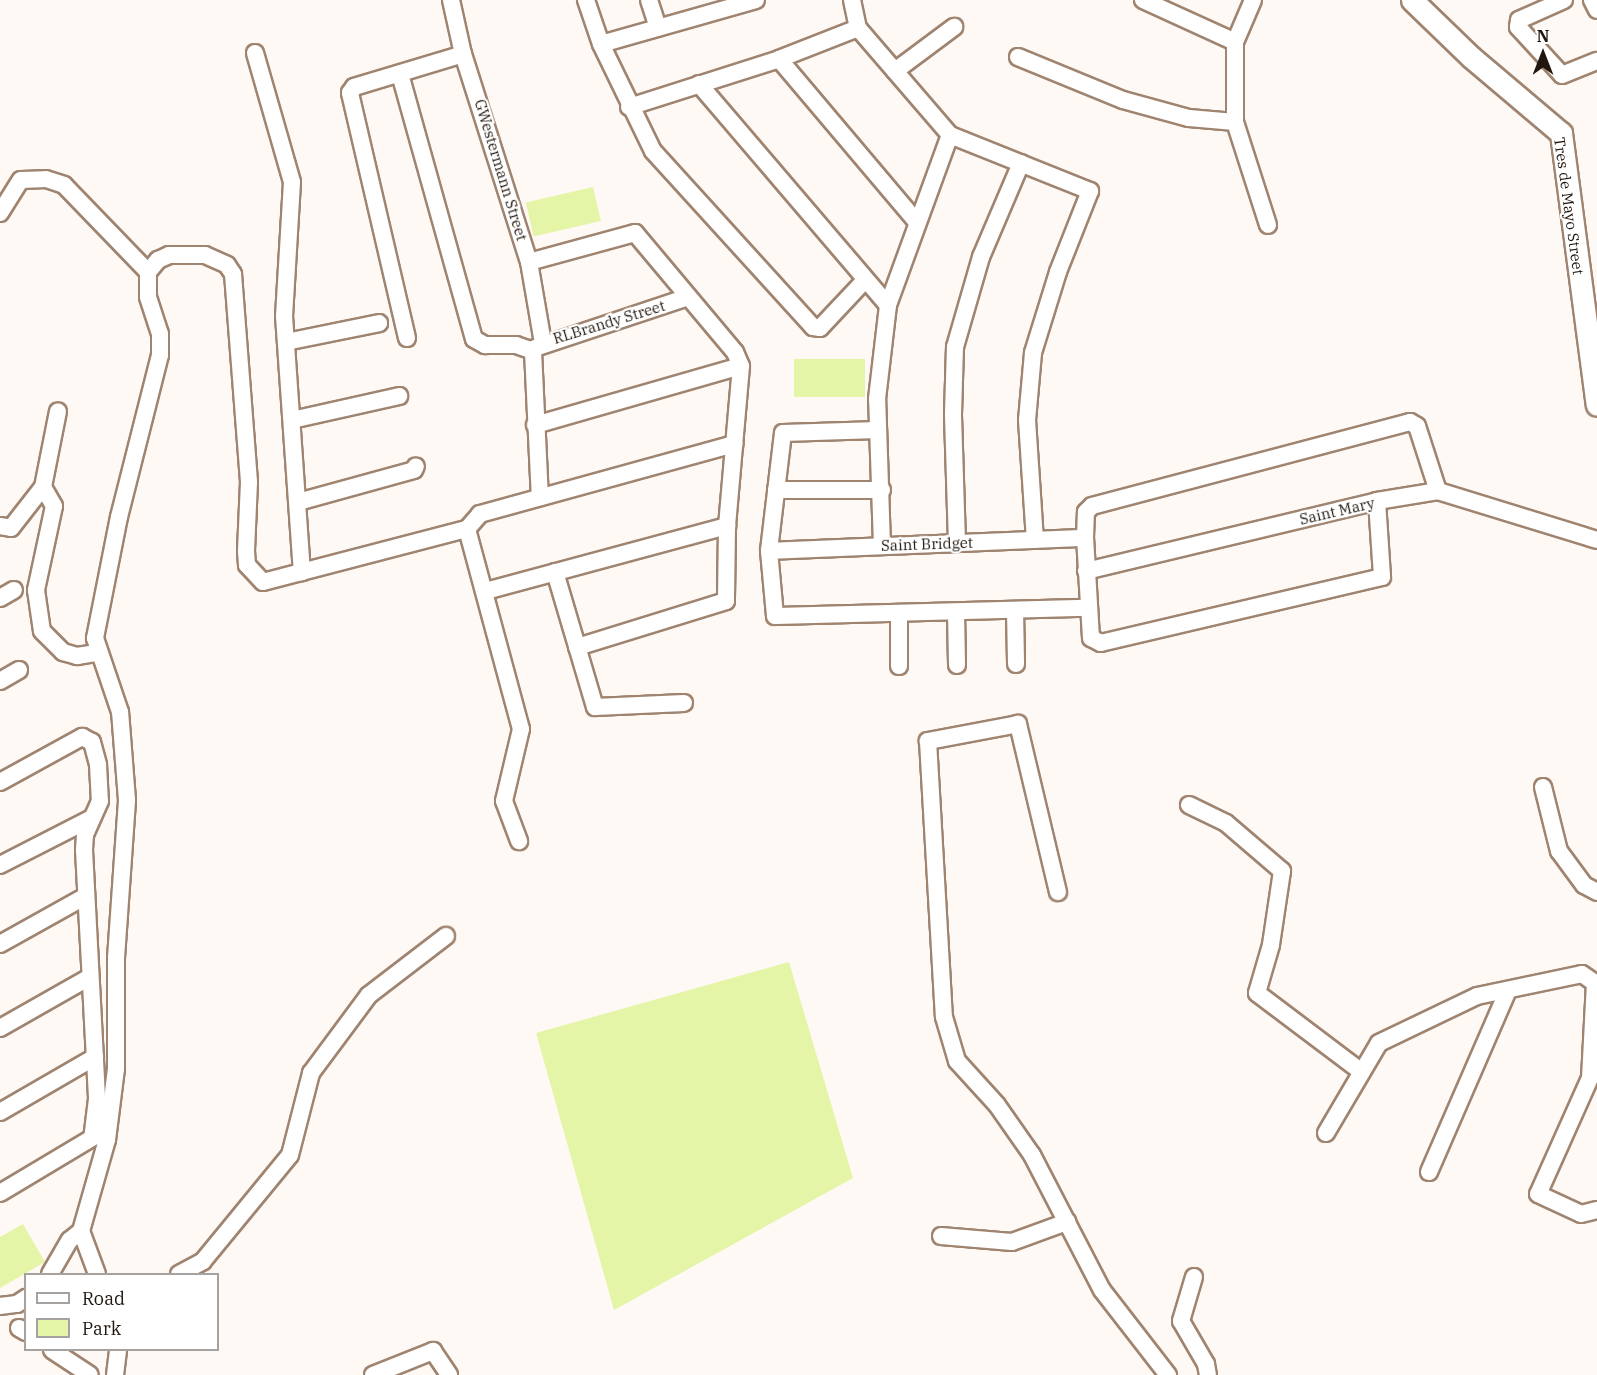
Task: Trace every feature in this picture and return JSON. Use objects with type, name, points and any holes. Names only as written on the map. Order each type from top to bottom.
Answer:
[{"type":"street","name":"GWestermann Street","points":[[451,0],[463,54],[529,262],[538,347],[535,425],[540,498]]},
{"type":"street","points":[[586,0],[601,44],[629,107],[652,151],[813,327],[820,328],[865,280]]},
{"type":"street","points":[[650,0],[658,28]]},
{"type":"street","points":[[601,44],[658,28],[712,6],[756,0]]},
{"type":"street","points":[[853,0],[858,28],[950,135],[1087,187],[1090,192],[1058,272],[1033,352],[1027,420],[1035,540]]},
{"type":"street","points":[[1143,0],[1235,42]]},
{"type":"street","points":[[1253,0],[1235,42],[1235,122],[1269,225]]},
{"type":"street","name":"Tres de Mayo Street","points":[[1412,0],[1471,57],[1561,133],[1595,371],[1597,405]]},
{"type":"street","points":[[1564,0],[1519,20],[1518,27],[1562,75],[1597,62]]},
{"type":"street","points":[[1592,0],[1597,10]]},
{"type":"street","points":[[895,71],[954,27]]},
{"type":"street","points":[[629,107],[779,59],[858,28]]},
{"type":"street","points":[[255,53],[292,182],[286,342],[302,572]]},
{"type":"street","points":[[407,338],[350,96],[354,87],[463,54]]},
{"type":"street","points":[[1018,57],[1123,100],[1189,117],[1235,122]]},
{"type":"street","points":[[779,59],[916,221]]},
{"type":"street","points":[[400,74],[474,339],[485,345],[538,347]]},
{"type":"street","points":[[699,84],[888,305]]},
{"type":"street","points":[[882,546],[882,490],[877,399],[888,305],[916,221],[950,135]]},
{"type":"street","points":[[957,543],[953,414],[955,347],[981,257],[1021,163]]},
{"type":"street","points":[[0,213],[21,180],[46,179],[63,185],[148,272]]},
{"type":"street","points":[[529,262],[635,233],[735,352],[741,366],[727,525],[726,598],[722,605],[577,647]]},
{"type":"street","points":[[51,1273],[70,1240],[81,1231],[106,1140],[116,1069],[116,958],[127,800],[120,712],[98,653],[95,638],[119,517],[159,355],[160,334],[148,297],[148,272],[158,260],[169,255],[205,255],[227,265],[233,274],[249,482],[247,565],[263,582],[467,529],[480,514],[735,444]]},
{"type":"street","name":"RLBrandy Street","points":[[538,347],[688,297]]},
{"type":"street","points":[[286,342],[379,323]]},
{"type":"street","points":[[535,425],[741,366]]},
{"type":"street","points":[[292,420],[399,396]]},
{"type":"street","points":[[0,526],[11,528],[43,487],[58,411]]},
{"type":"street","points":[[1377,501],[1382,577],[1101,643],[1092,638],[1088,608],[1085,538],[1086,512],[1092,506],[1410,422],[1417,426],[1438,491]]},
{"type":"street","points":[[878,430],[786,430],[782,435],[769,551],[775,616],[899,615],[1088,608]]},
{"type":"street","points":[[298,502],[414,470],[416,466]]},
{"type":"street","points":[[43,487],[54,506],[36,590],[42,631],[63,652],[77,656],[98,653]]},
{"type":"street","points":[[776,490],[882,490]]},
{"type":"street","name":"Saint Mary","points":[[1086,571],[1377,501],[1438,491],[1592,539]]},
{"type":"street","points":[[486,591],[727,525]]},
{"type":"street","points":[[467,529],[486,591],[521,729],[504,801],[519,841]]},
{"type":"street","name":"Saint Bridget","points":[[769,551],[1085,538]]},
{"type":"street","points":[[555,572],[597,709],[684,703]]},
{"type":"street","points":[[1015,610],[1016,664]]},
{"type":"street","points":[[956,612],[957,665]]},
{"type":"street","points":[[899,615],[899,666]]},
{"type":"street","points":[[0,681],[19,670]]},
{"type":"street","points":[[1058,892],[1018,724],[928,741],[944,1017],[957,1061],[997,1105],[1032,1155],[1102,1290],[1168,1375]]},
{"type":"street","points":[[0,783],[87,738],[92,742],[100,782],[100,801],[85,835],[88,978],[98,1099],[92,1138],[0,1194]]},
{"type":"street","points":[[1543,787],[1559,851],[1584,885],[1597,892]]},
{"type":"street","points":[[1189,805],[1226,824],[1282,871],[1271,945],[1257,993],[1362,1072]]},
{"type":"street","points":[[0,865],[92,818]]},
{"type":"street","points":[[0,944],[86,896]]},
{"type":"street","points":[[182,1273],[203,1261],[290,1155],[311,1073],[369,995],[446,936]]},
{"type":"street","points":[[1326,1132],[1380,1043],[1477,996],[1582,974],[1595,983],[1594,1078],[1538,1194],[1581,1214],[1597,1210]]},
{"type":"street","points":[[0,1028],[88,978]]},
{"type":"street","points":[[1429,1172],[1508,990]]},
{"type":"street","points":[[0,1112],[95,1057]]},
{"type":"street","points":[[941,1236],[1012,1242],[1067,1222]]},
{"type":"street","points":[[81,1231],[97,1273]]},
{"type":"street","points":[[1194,1277],[1181,1321],[1206,1364],[1208,1375]]},
{"type":"street","points":[[0,1306],[16,1304],[24,1299]]},
{"type":"street","points":[[54,1351],[90,1375]]},
{"type":"street","points":[[115,1375],[118,1351]]},
{"type":"street","points":[[373,1375],[394,1372],[433,1351],[448,1375]]},
{"type":"green space","points":[[593,187],[601,221],[534,237],[526,203]]},
{"type":"green space","points":[[794,359],[865,359],[865,397],[794,397]]},
{"type":"green space","points":[[789,962],[853,1178],[614,1310],[536,1033]]},
{"type":"green space","points":[[23,1224],[45,1262],[0,1288],[0,1237]]}]
